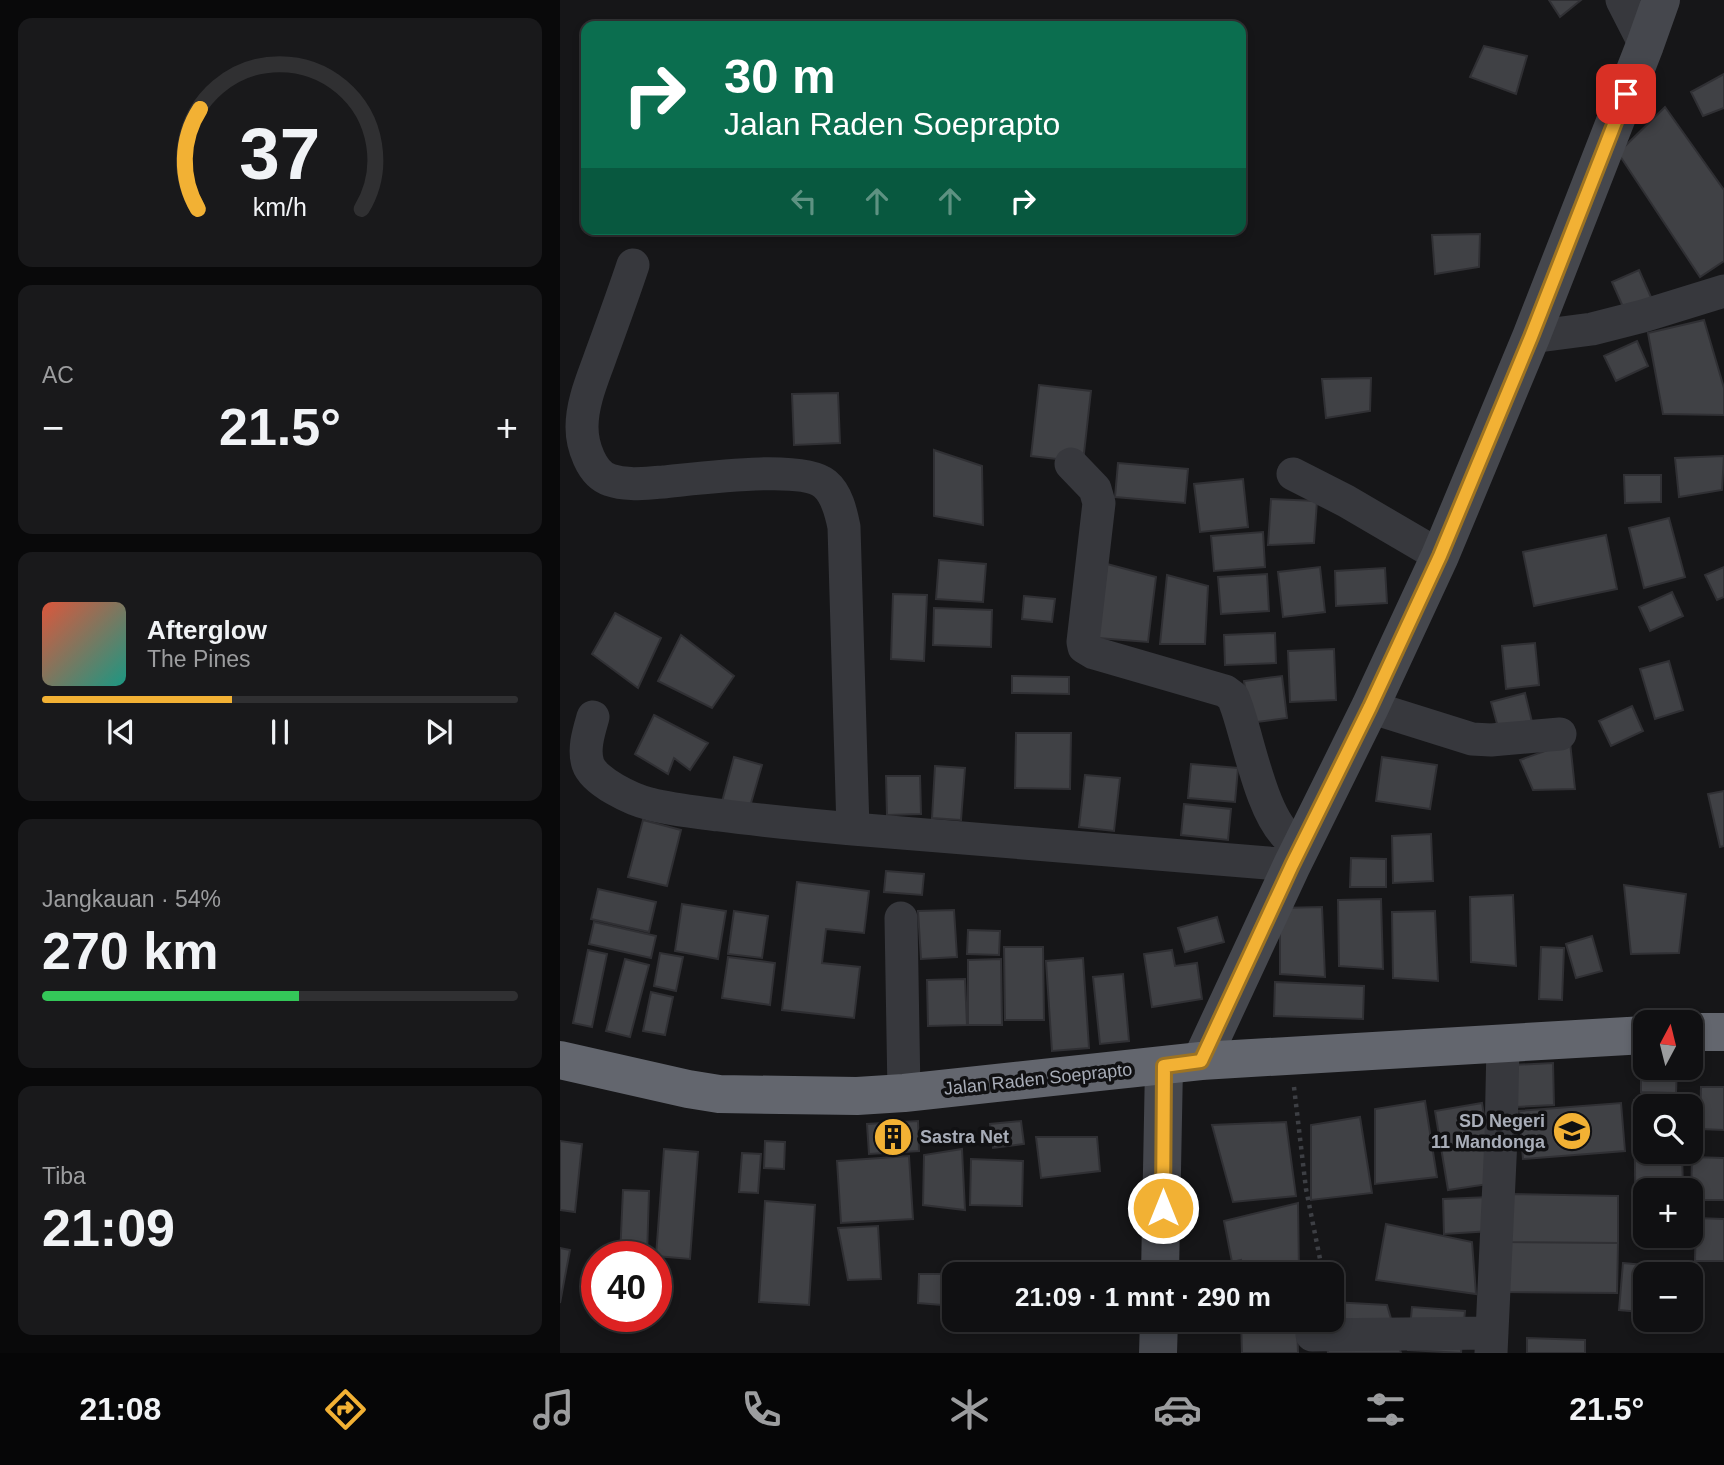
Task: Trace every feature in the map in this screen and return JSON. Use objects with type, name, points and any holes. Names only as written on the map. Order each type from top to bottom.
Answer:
[{"type":"highway","points":[[1703,1032],[1724,1032]]},
{"type":"highway","name":"Jalan Raden Soeprapto","points":[[560,1060],[719,1094],[857,1096],[1201,1061],[1633,1036]]},
{"type":"street","points":[[1622,0],[1645,45]]},
{"type":"street","points":[[1201,1061],[1440,556],[1531,337],[1661,0]]},
{"type":"street","points":[[633,265],[586,397],[582,428],[589,457],[594,468],[607,480],[632,484],[791,474],[809,476],[828,486],[840,510],[844,527],[853,829]]},
{"type":"street","points":[[1531,337],[1592,329],[1724,291]]},
{"type":"street","points":[[1071,464],[1095,489],[1099,503],[1084,647],[1094,653],[1229,693],[1237,708],[1265,799],[1297,855]]},
{"type":"street","points":[[1293,474],[1346,501],[1440,556]]},
{"type":"street","points":[[1370,707],[1472,739],[1492,740],[1560,734]]},
{"type":"street","points":[[593,716],[587,753],[588,766],[596,776],[630,797],[672,809],[750,820],[853,829],[1297,855]]},
{"type":"street","points":[[901,918],[904,1093]]},
{"type":"street","points":[[1312,1335],[1492,1343],[1503,1044]]},
{"type":"street","points":[[1160,1262],[1164,1066]]},
{"type":"street","points":[[1158,1353],[1159,1332]]},
{"type":"path","points":[[1290,1055],[1306,1189],[1321,1262]]},
{"type":"building","points":[[1549,0],[1581,0],[1560,17]]},
{"type":"building","points":[[1484,46],[1527,56],[1516,94],[1470,77]]},
{"type":"building","points":[[1724,74],[1724,108],[1703,116],[1691,92]]},
{"type":"building","points":[[1665,107],[1724,190],[1724,261],[1700,277],[1618,153]]},
{"type":"building","points":[[1480,234],[1479,267],[1435,274],[1432,235]]},
{"type":"building","points":[[1639,270],[1654,304],[1627,316],[1612,282]]},
{"type":"building","points":[[1704,320],[1724,388],[1724,415],[1663,414],[1648,333]]},
{"type":"building","points":[[1637,341],[1648,366],[1616,381],[1604,356]]},
{"type":"building","points":[[1371,378],[1370,411],[1326,418],[1322,379]]},
{"type":"building","points":[[1039,385],[1091,391],[1083,462],[1031,456]]},
{"type":"building","points":[[838,393],[840,443],[794,445],[792,394]]},
{"type":"building","points":[[934,450],[982,466],[983,525],[934,516]]},
{"type":"building","points":[[1724,456],[1722,490],[1679,497],[1675,458]]},
{"type":"building","points":[[1118,463],[1188,469],[1185,503],[1115,497]]},
{"type":"building","points":[[1624,475],[1661,475],[1661,502],[1625,503]]},
{"type":"building","points":[[1243,479],[1248,527],[1200,532],[1194,484]]},
{"type":"building","points":[[1271,499],[1317,501],[1314,543],[1268,545]]},
{"type":"building","points":[[1669,518],[1685,577],[1644,588],[1629,528]]},
{"type":"building","points":[[1263,532],[1265,567],[1214,571],[1211,536]]},
{"type":"building","points":[[1606,535],[1617,589],[1534,606],[1523,552]]},
{"type":"building","points":[[939,560],[986,564],[983,602],[936,599]]},
{"type":"building","points":[[1107,564],[1156,577],[1148,642],[1098,638]]},
{"type":"building","points":[[1320,567],[1325,612],[1283,617],[1278,572]]},
{"type":"building","points":[[1724,567],[1724,597],[1717,600],[1705,575]]},
{"type":"building","points":[[1385,568],[1387,603],[1336,606],[1335,571]]},
{"type":"building","points":[[1267,574],[1269,611],[1221,614],[1218,577]]},
{"type":"building","points":[[1167,575],[1208,586],[1205,644],[1160,644]]},
{"type":"building","points":[[1672,592],[1683,616],[1650,631],[1639,607]]},
{"type":"building","points":[[893,594],[927,595],[924,661],[891,659]]},
{"type":"building","points":[[1024,596],[1055,599],[1052,622],[1022,619]]},
{"type":"building","points":[[934,608],[992,610],[991,647],[933,645]]},
{"type":"building","points":[[615,613],[661,638],[638,688],[592,654]]},
{"type":"building","points":[[1275,633],[1276,663],[1225,665],[1224,635]]},
{"type":"building","points":[[681,635],[734,676],[712,708],[658,681]]},
{"type":"building","points":[[1535,643],[1539,685],[1506,689],[1502,646]]},
{"type":"building","points":[[1334,649],[1336,700],[1290,702],[1288,651]]},
{"type":"building","points":[[1669,661],[1683,710],[1655,719],[1640,669]]},
{"type":"building","points":[[1012,676],[1069,677],[1069,694],[1012,693]]},
{"type":"building","points":[[1282,676],[1287,718],[1250,723],[1244,681]]},
{"type":"building","points":[[1525,693],[1532,722],[1499,731],[1491,702]]},
{"type":"building","points":[[1632,706],[1643,731],[1611,746],[1599,721]]},
{"type":"building","points":[[654,715],[708,743],[690,770],[674,758],[668,774],[635,754]]},
{"type":"building","points":[[1016,733],[1071,733],[1070,789],[1015,788]]},
{"type":"building","points":[[1570,742],[1575,789],[1533,790],[1520,760]]},
{"type":"building","points":[[734,757],[762,765],[749,810],[722,802]]},
{"type":"building","points":[[1382,757],[1437,765],[1430,809],[1376,801]]},
{"type":"building","points":[[1191,764],[1238,768],[1235,802],[1188,798]]},
{"type":"building","points":[[935,766],[965,768],[961,820],[932,818]]},
{"type":"building","points":[[1085,775],[1120,778],[1114,831],[1079,827]]},
{"type":"building","points":[[886,776],[920,776],[921,814],[887,815]]},
{"type":"building","points":[[1724,791],[1724,846],[1720,847],[1708,794]]},
{"type":"building","points":[[1184,804],[1231,809],[1228,840],[1181,835]]},
{"type":"building","points":[[643,820],[681,830],[667,886],[628,877]]},
{"type":"building","points":[[1431,834],[1433,881],[1393,883],[1392,836]]},
{"type":"building","points":[[1351,858],[1386,859],[1386,887],[1350,887]]},
{"type":"building","points":[[886,871],[924,874],[922,895],[884,892]]},
{"type":"building","points":[[797,882],[869,891],[864,933],[826,929],[822,963],[860,967],[854,1018],[782,1010]]},
{"type":"building","points":[[1624,885],[1686,894],[1679,953],[1631,954]]},
{"type":"building","points":[[598,889],[656,902],[649,932],[591,919]]},
{"type":"building","points":[[1513,895],[1516,966],[1471,962],[1470,897]]},
{"type":"building","points":[[1381,899],[1383,969],[1339,966],[1338,900]]},
{"type":"building","points":[[682,904],[726,911],[718,959],[675,951]]},
{"type":"building","points":[[1322,907],[1325,977],[1280,974],[1280,908]]},
{"type":"building","points":[[954,910],[957,957],[921,959],[918,911]]},
{"type":"building","points":[[734,911],[768,916],[762,958],[728,954]]},
{"type":"building","points":[[1435,911],[1438,981],[1393,978],[1392,912]]},
{"type":"building","points":[[1217,917],[1224,942],[1185,952],[1178,928]]},
{"type":"building","points":[[594,922],[656,936],[651,958],[589,944]]},
{"type":"building","points":[[968,930],[1000,931],[999,955],[967,954]]},
{"type":"building","points":[[1592,936],[1602,971],[1576,978],[1566,944]]},
{"type":"building","points":[[1004,947],[1043,947],[1044,1020],[1005,1020]]},
{"type":"building","points":[[1541,947],[1564,948],[1562,1000],[1539,999]]},
{"type":"building","points":[[588,950],[607,954],[592,1027],[573,1023]]},
{"type":"building","points":[[1172,950],[1175,966],[1197,963],[1202,999],[1152,1007],[1144,954]]},
{"type":"building","points":[[660,953],[683,957],[676,991],[654,986]]},
{"type":"building","points":[[728,957],[775,963],[770,1005],[722,998]]},
{"type":"building","points":[[1083,958],[1089,1048],[1052,1051],[1046,961]]},
{"type":"building","points":[[625,959],[649,965],[630,1037],[606,1031]]},
{"type":"building","points":[[1001,959],[1002,1025],[968,1025],[968,960]]},
{"type":"building","points":[[1123,974],[1129,1041],[1100,1044],[1093,977]]},
{"type":"building","points":[[965,979],[967,1025],[928,1026],[927,980]]},
{"type":"building","points":[[1275,982],[1364,986],[1363,1019],[1274,1016]]},
{"type":"building","points":[[651,992],[673,997],[665,1035],[643,1031]]},
{"type":"building","points":[[1553,1063],[1554,1105],[1515,1107],[1512,1065]]},
{"type":"building","points":[[1641,1080],[1677,1080],[1676,1093],[1641,1092]]},
{"type":"building","points":[[1701,1087],[1724,1087],[1724,1130],[1703,1129],[1703,1094]]},
{"type":"building","points":[[1425,1101],[1437,1177],[1375,1184],[1375,1109]]},
{"type":"building","points":[[1482,1103],[1495,1183],[1448,1190],[1435,1111]]},
{"type":"building","name":"SD Negeri 11 Mandonga","points":[[1621,1103],[1625,1151],[1523,1159],[1519,1111]]},
{"type":"building","points":[[1360,1117],[1372,1193],[1311,1200],[1311,1125]]},
{"type":"building","name":"Sastra Net","points":[[918,1121],[919,1151],[869,1154],[867,1124]]},
{"type":"building","points":[[1021,1121],[1024,1144],[993,1148],[990,1124]]},
{"type":"building","points":[[1286,1122],[1296,1196],[1233,1202],[1212,1125]]},
{"type":"building","points":[[1036,1137],[1097,1137],[1100,1171],[1041,1178]]},
{"type":"building","points":[[560,1141],[582,1144],[575,1212],[560,1210]]},
{"type":"building","points":[[765,1141],[785,1142],[784,1169],[764,1168]]},
{"type":"building","points":[[664,1149],[698,1152],[690,1259],[672,1257],[672,1241],[657,1241]]},
{"type":"building","points":[[962,1149],[965,1210],[923,1205],[924,1155]]},
{"type":"building","points":[[742,1153],[761,1154],[758,1193],[739,1192]]},
{"type":"building","points":[[909,1156],[913,1219],[841,1223],[837,1161]]},
{"type":"building","points":[[1703,1157],[1724,1158],[1724,1200],[1703,1200],[1703,1178],[1692,1178],[1692,1164],[1703,1164]]},
{"type":"building","points":[[971,1159],[1023,1161],[1022,1206],[970,1205]]},
{"type":"building","points":[[1635,1164],[1682,1164],[1683,1178],[1635,1178]]},
{"type":"building","points":[[623,1190],[649,1191],[647,1241],[621,1241]]},
{"type":"building","points":[[1507,1194],[1618,1196],[1618,1243],[1506,1242]]},
{"type":"building","points":[[1490,1197],[1492,1231],[1444,1234],[1443,1199]]},
{"type":"building","points":[[765,1201],[815,1205],[809,1305],[759,1302]]},
{"type":"building","points":[[1298,1203],[1299,1262],[1232,1262],[1224,1221]]},
{"type":"building","points":[[1703,1218],[1724,1219],[1724,1261],[1695,1261],[1695,1248],[1703,1248]]},
{"type":"building","points":[[1386,1224],[1472,1242],[1476,1294],[1376,1280]]},
{"type":"building","points":[[878,1226],[881,1279],[848,1280],[838,1228]]},
{"type":"building","points":[[1506,1242],[1618,1243],[1617,1293],[1505,1292]]},
{"type":"building","points":[[560,1248],[570,1250],[560,1303]]},
{"type":"building","points":[[1623,1263],[1633,1264],[1633,1311],[1619,1310]]},
{"type":"building","points":[[919,1274],[942,1274],[942,1305],[918,1303]]},
{"type":"building","points":[[1344,1303],[1387,1305],[1401,1353],[1328,1353],[1325,1332],[1344,1332]]},
{"type":"building","points":[[1412,1307],[1465,1311],[1461,1353],[1408,1350]]},
{"type":"building","points":[[1241,1332],[1297,1332],[1298,1353],[1242,1353]]},
{"type":"building","points":[[1527,1338],[1585,1340],[1585,1353],[1527,1353]]},
{"type":"place","name":"SD Negeri 11 Mandonga","points":[[1572,1131]]},
{"type":"place","name":"Sastra Net","points":[[893,1137]]},
{"type":"route","points":[[1163,1208],[1164,1066],[1201,1061],[1292,865],[1370,707],[1440,556],[1503,407],[1626,94]]}]
